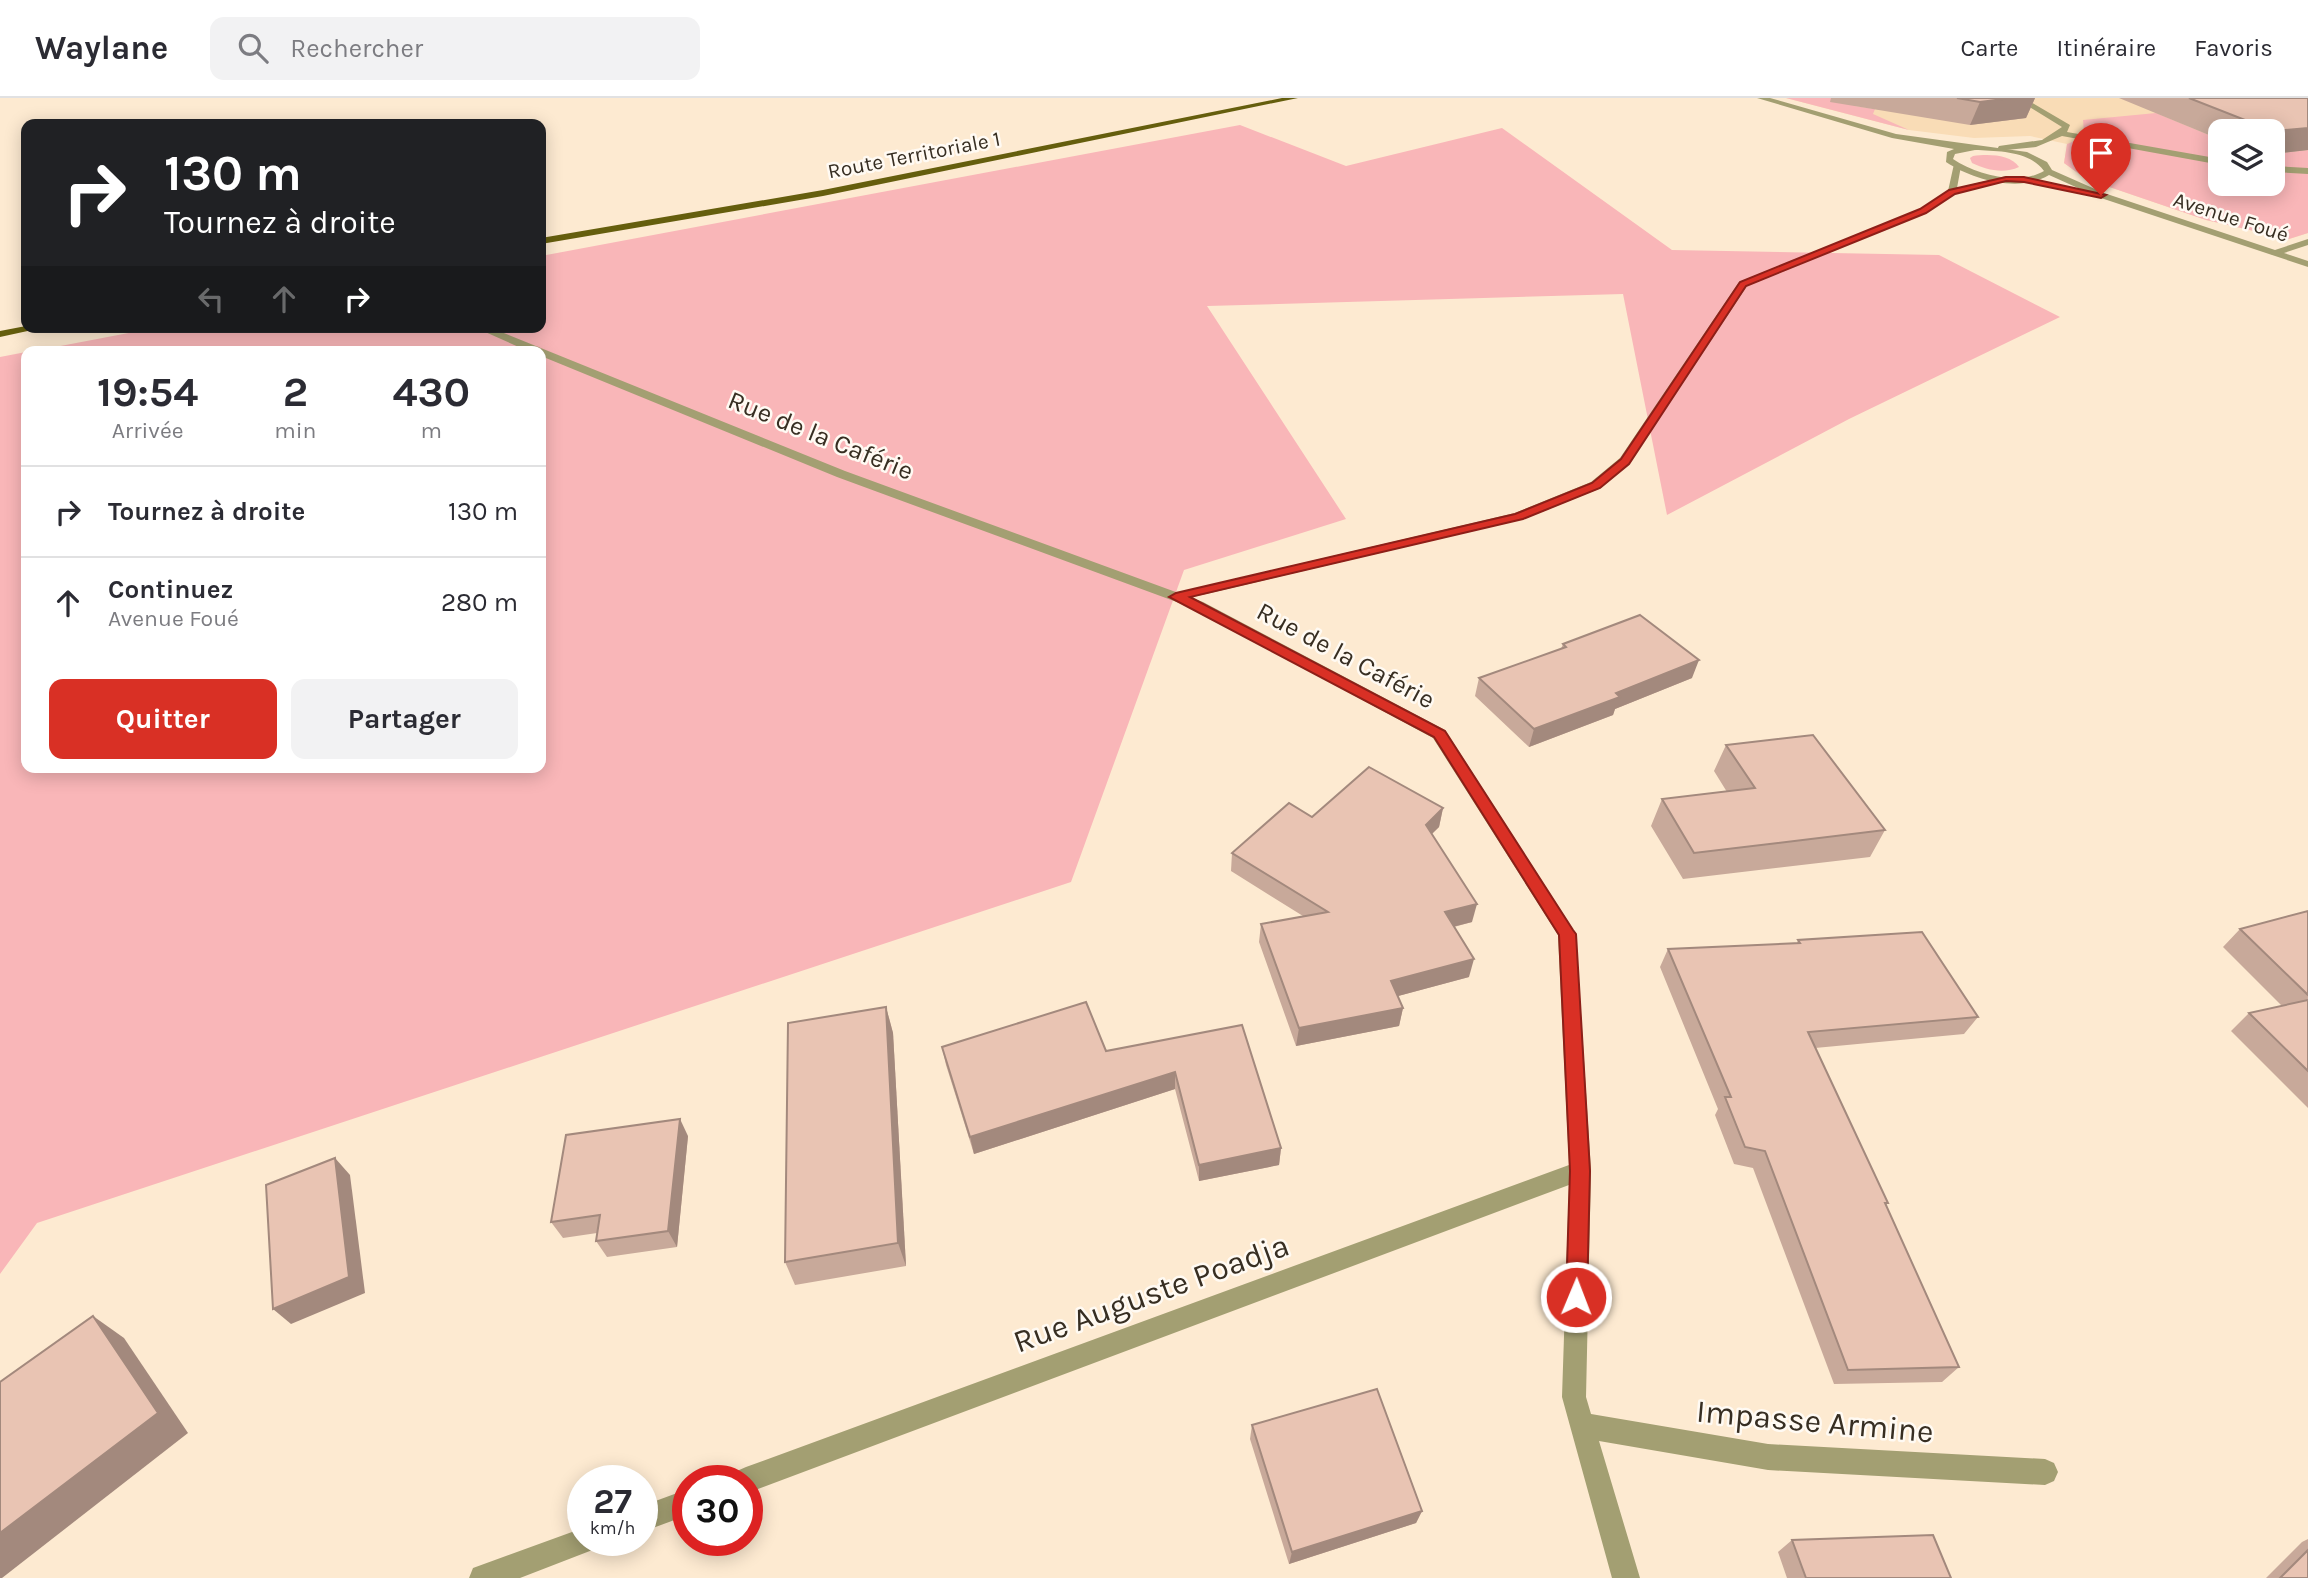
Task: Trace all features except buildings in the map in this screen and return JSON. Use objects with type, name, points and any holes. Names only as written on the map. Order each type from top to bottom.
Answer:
[{"type":"main road","name":"Route Territoriale 1","points":[[546,240],[823,192],[1294,98]]},
{"type":"main road","points":[[0,334],[21,330]]},
{"type":"street","points":[[1761,98],[1895,136],[1966,148],[1999,149],[2048,142],[2062,134],[2067,127],[2019,98]]},
{"type":"street","points":[[2062,134],[2208,160]]},
{"type":"street","points":[[1895,136],[1978,174],[2024,180],[2045,176],[2048,142]]},
{"type":"street","points":[[1952,192],[1951,152],[1966,148]]},
{"type":"street","name":"Avenue Foué","points":[[1999,149],[2025,155],[2101,195]]},
{"type":"street","points":[[2285,170],[2308,171]]},
{"type":"street","points":[[1176,597],[1519,516],[1596,485],[1625,461],[1743,284],[1923,211],[1952,192],[2006,179]]},
{"type":"street","name":"Avenue Foué","points":[[2024,180],[2101,195],[2308,264]]},
{"type":"street","points":[[2277,252],[2308,242]]},
{"type":"street","name":"Rue de la Caférie","points":[[494,333],[527,346]]},
{"type":"street","name":"Rue de la Caférie","points":[[546,353],[841,474],[1198,605],[1439,734],[1567,934],[1580,1171],[1574,1397],[1626,1578]]},
{"type":"street","name":"Rue Auguste Poadja","points":[[763,1474],[1580,1171]]},
{"type":"street","name":"Impasse Armine","points":[[1581,1424],[1768,1457],[2045,1472]]},
{"type":"street","points":[[483,1578],[567,1547]]},
{"type":"shaded area","points":[[1786,98],[2308,98],[2308,233],[2289,239],[2206,220],[2086,179],[2064,163],[2067,144],[2030,136],[1974,138],[1909,130]]},
{"type":"shaded area","points":[[1786,98],[1859,98],[1855,106],[1875,109],[1873,114],[1909,130]]},
{"type":"shaded area","points":[[2156,113],[2208,135],[2208,196],[2285,196],[2285,153],[2308,150],[2308,233],[2289,239],[2206,220],[2086,179],[2064,163],[2067,144],[2077,140],[2084,132],[2083,120]]},
{"type":"shaded area","points":[[1240,125],[1346,166],[1502,128],[1672,250],[1939,255],[2060,317],[1849,419],[1667,515],[1623,294],[1207,306],[1346,519],[1184,570],[1071,882],[37,1223],[0,1274],[0,357],[21,353],[21,773],[546,773],[546,346],[60,346],[129,333],[546,333],[546,255]]},
{"type":"shaded area","points":[[2004,157],[2019,167],[2001,171],[1989,169],[1972,163],[1970,158]]},
{"type":"route","points":[[1576,1297],[1580,1171],[1567,934],[1439,734],[1198,605],[1176,597],[1519,516],[1596,485],[1625,461],[1743,284],[1923,211],[1952,192],[2006,179],[2101,195]]}]
